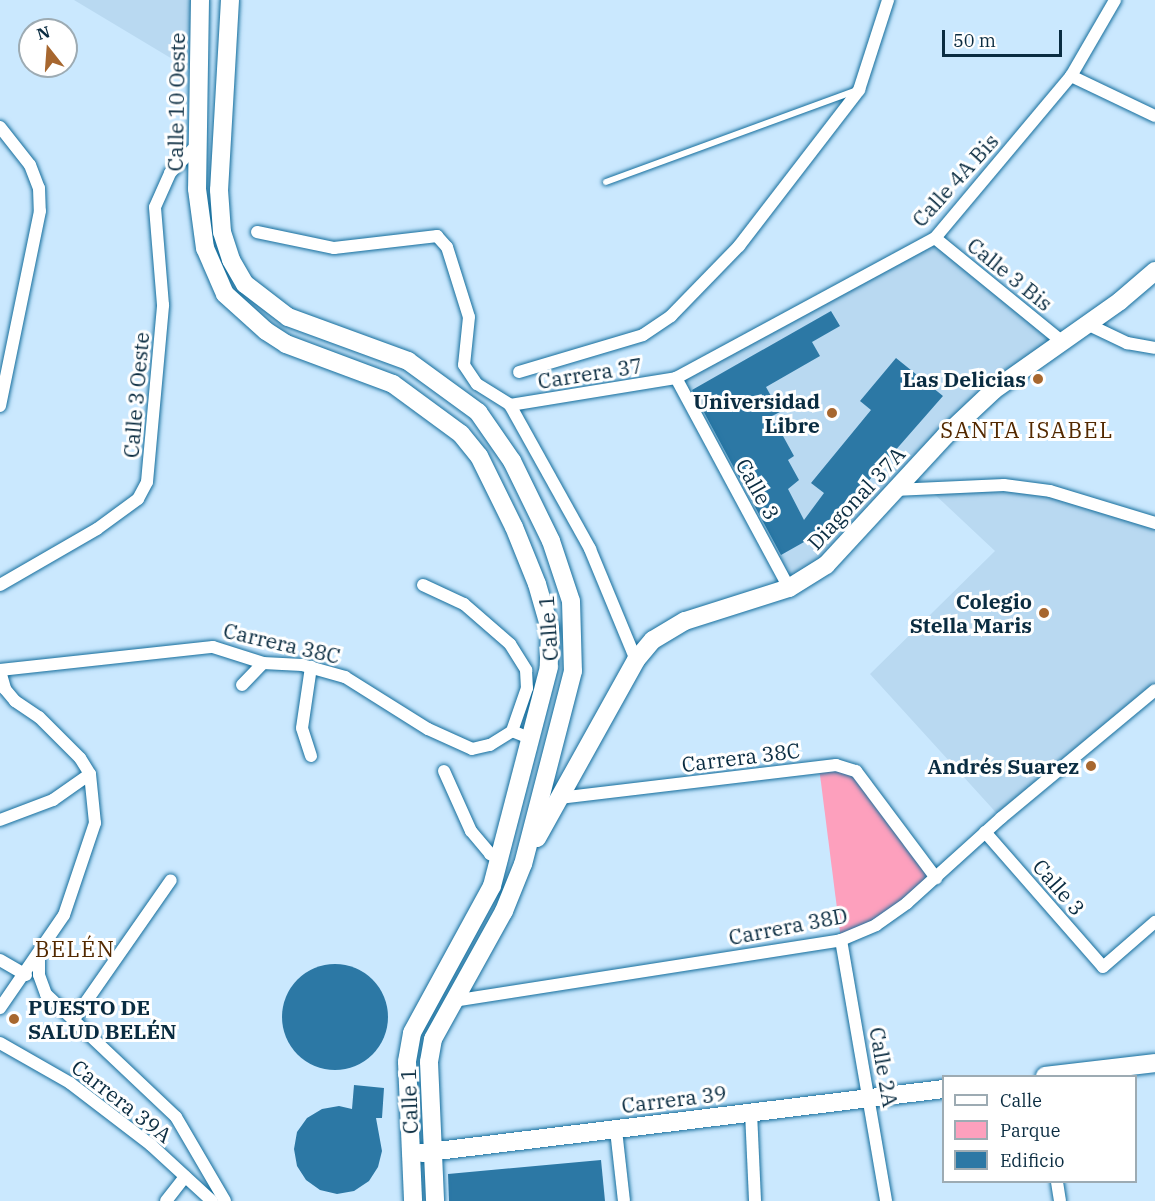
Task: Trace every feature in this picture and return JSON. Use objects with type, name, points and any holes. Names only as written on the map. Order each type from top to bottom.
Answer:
[{"type":"main road","name":"Calle 10 Oeste","points":[[199,204],[200,0]]},
{"type":"main road","name":"Calle 1","points":[[230,0],[219,190],[222,231],[231,260],[245,284],[288,317],[408,361],[457,394],[483,418],[512,461],[551,540],[571,602],[573,671],[523,864],[504,911],[432,1039],[429,1062],[435,1201]]},
{"type":"main road","name":"Calle 1","points":[[199,204],[212,268],[225,294],[247,315],[286,344],[404,391],[461,434],[479,456],[514,527],[546,609],[549,667],[501,860],[486,904],[412,1033],[406,1062],[413,1201]]},
{"type":"main road","name":"Diagonal 37A","points":[[523,864],[636,660],[653,640],[675,626],[789,588],[840,554],[894,490],[994,390],[1155,271]]},
{"type":"main road","points":[[1061,1075],[1155,1063]]},
{"type":"main road","name":"Carrera 39","points":[[411,1154],[942,1089]]},
{"type":"street","points":[[519,372],[643,334],[671,316],[739,246],[859,90],[888,0]]},
{"type":"street","name":"Calle 4A Bis","points":[[676,378],[935,238],[1071,76],[1115,0]]},
{"type":"street","points":[[1071,76],[1155,116]]},
{"type":"street","points":[[0,127],[30,165],[39,188],[40,211],[0,406]]},
{"type":"street","name":"Calle 3 Oeste","points":[[0,585],[97,529],[138,499],[147,482],[163,305],[155,207],[170,173],[199,143]]},
{"type":"street","points":[[257,232],[334,248],[437,236],[447,247],[469,317],[464,365],[477,384],[510,405],[590,549],[636,660]]},
{"type":"street","name":"Calle 3 Bis","points":[[935,238],[1060,340]]},
{"type":"street","points":[[1085,323],[1127,343],[1155,348]]},
{"type":"street","name":"Carrera 37","points":[[510,405],[676,378]]},
{"type":"street","name":"Calle 3","points":[[676,378],[789,588]]},
{"type":"street","points":[[894,490],[1004,485],[1050,491],[1155,523]]},
{"type":"street","points":[[423,585],[464,604],[510,644],[526,670],[527,688],[512,731],[532,739]]},
{"type":"street","name":"Carrera 38C","points":[[0,671],[213,647],[263,663],[311,667],[345,677],[428,729],[472,749],[490,744],[512,731]]},
{"type":"street","points":[[242,685],[263,663]]},
{"type":"street","points":[[311,667],[302,728],[311,756]]},
{"type":"street","points":[[0,671],[5,689],[15,701],[39,717],[80,758],[90,774],[95,823],[86,857],[64,915],[39,957],[0,1008]]},
{"type":"street","name":"Carrera 38D","points":[[453,1001],[841,940],[876,925],[936,878],[985,832],[1155,690]]},
{"type":"street","name":"Carrera 38C","points":[[559,798],[836,765],[856,771],[936,878]]},
{"type":"street","points":[[444,771],[459,811],[471,831],[490,854],[501,860]]},
{"type":"street","points":[[0,820],[53,800],[90,774]]},
{"type":"street","name":"Calle 3","points":[[985,832],[1103,967],[1155,922]]},
{"type":"street","points":[[75,1019],[171,880]]},
{"type":"street","name":"Calle 2A","points":[[841,940],[886,1201]]},
{"type":"street","points":[[39,957],[39,975],[46,994],[176,1117],[225,1201]]},
{"type":"street","points":[[0,960],[26,975]]},
{"type":"street","name":"Carrera 39A","points":[[0,1043],[70,1083],[212,1201]]},
{"type":"street","points":[[751,1112],[755,1201]]},
{"type":"street","points":[[615,1130],[624,1201]]},
{"type":"street","points":[[166,1201],[185,1177]]},
{"type":"street","points":[[1057,1183],[1060,1201]]},
{"type":"lane","points":[[606,182],[859,90]]},
{"type":"shaded area","points":[[74,0],[200,0],[199,75]]},
{"type":"shaded area","name":"Universidad Libre","points":[[935,238],[1060,340],[789,588],[676,378]]},
{"type":"shaded area","name":"Colegio Stella Maris","points":[[1004,485],[1155,523],[1155,690],[1001,818],[870,674],[995,551],[930,490]]},
{"type":"green space","points":[[819,767],[856,771],[936,878],[907,903],[841,940]]},
{"type":"building","points":[[831,311],[840,326],[812,342],[820,356],[766,387],[780,412],[772,416],[794,456],[788,460],[799,480],[788,489],[804,520],[824,493],[811,483],[871,410],[860,401],[896,358],[943,396],[844,509],[840,506],[820,533],[781,555],[692,390]]},
{"type":"building","points":[[335,964],[355,968],[373,979],[384,997],[388,1017],[384,1037],[373,1055],[355,1066],[335,1070],[315,1066],[297,1055],[286,1037],[282,1017],[286,997],[297,979],[315,968]]},
{"type":"building","points":[[354,1085],[384,1088],[382,1118],[376,1118],[382,1151],[378,1167],[369,1181],[354,1191],[337,1194],[320,1190],[306,1180],[297,1166],[294,1149],[297,1132],[307,1118],[322,1109],[339,1106],[352,1109]]},
{"type":"building","points":[[601,1160],[605,1201],[449,1201],[448,1174]]},
{"type":"place","name":"Las Delicias","points":[[1038,379]]},
{"type":"place","name":"Universidad Libre","points":[[832,413]]},
{"type":"place","name":"Colegio Stella Maris","points":[[1044,613]]},
{"type":"place","name":"Andrés Suarez","points":[[1091,766]]},
{"type":"place","name":"PUESTO DE SALUD BELÉN","points":[[14,1019]]},
{"type":"district","name":"SANTA ISABEL","points":[[1027,430]]},
{"type":"district","name":"BELÉN","points":[[75,949]]}]
